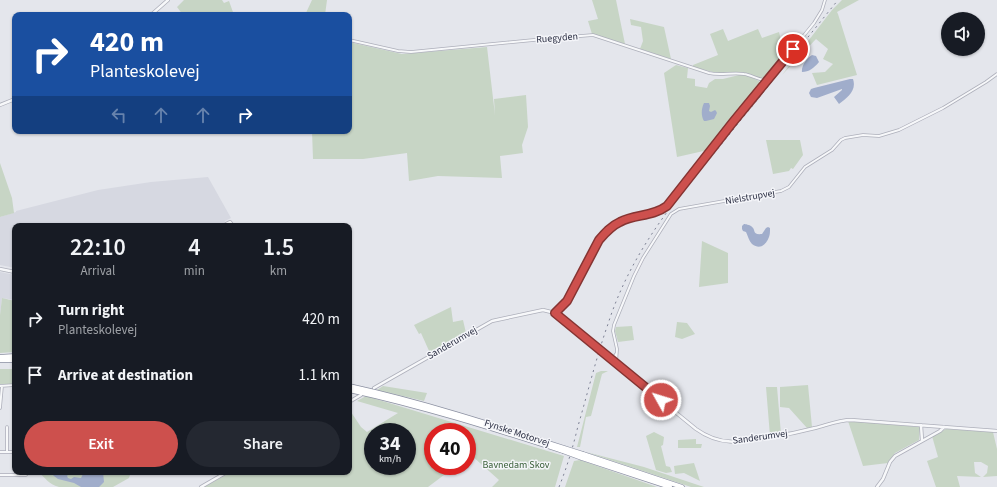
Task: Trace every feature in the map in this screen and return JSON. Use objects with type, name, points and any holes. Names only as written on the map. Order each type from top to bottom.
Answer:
[{"type":"highway","points":[[0,357],[12,356]]},
{"type":"highway","points":[[0,360],[12,360]]},
{"type":"highway","name":"Fynske Motorvej","points":[[352,387],[443,410],[563,450]]},
{"type":"highway","name":"Fynske Motorvej","points":[[352,391],[444,414],[682,487]]},
{"type":"highway","name":"Fynske Motorvej","points":[[583,456],[670,487]]},
{"type":"street","points":[[154,12],[168,0]]},
{"type":"street","points":[[555,313],[567,301],[599,240],[604,234],[621,221],[656,212],[667,206],[814,23],[822,10],[825,0]]},
{"type":"street","name":"Ruegyden","points":[[352,41],[398,51],[411,52],[593,35],[709,73],[739,73],[760,80],[768,80]]},
{"type":"street","name":"Nielstrupvej","points":[[616,364],[617,349],[613,331],[614,325],[634,276],[674,211],[678,209],[781,191],[789,187],[806,167],[832,150],[841,140],[848,136],[879,136],[899,130],[943,108],[997,74]]},
{"type":"street","points":[[760,80],[762,87]]},
{"type":"street","points":[[0,105],[12,100]]},
{"type":"street","points":[[0,268],[12,271]]},
{"type":"street","name":"Sanderumvej","points":[[374,388],[492,321],[543,310],[555,313],[696,429],[709,437],[726,442],[745,442],[848,420],[997,431]]},
{"type":"street","points":[[609,358],[617,354]]},
{"type":"street","points":[[0,408],[1,386],[12,385]]},
{"type":"street","points":[[352,400],[361,395]]},
{"type":"street","points":[[921,425],[922,440]]},
{"type":"street","points":[[7,427],[7,452]]},
{"type":"street","points":[[877,487],[883,479],[894,456],[940,431],[944,427]]},
{"type":"street","points":[[0,452],[12,452]]},
{"type":"street","points":[[0,475],[26,475]]},
{"type":"street","points":[[201,487],[222,475]]},
{"type":"shaded area","points":[[208,177],[231,218],[224,223],[12,223],[12,267],[0,265],[0,217],[16,211],[98,190],[151,182]]},
{"type":"shaded area","points":[[0,272],[12,274],[12,300],[2,298],[0,315]]},
{"type":"green space","points":[[184,0],[222,0],[224,3],[229,1],[233,12],[181,12],[177,7]]},
{"type":"green space","points":[[312,0],[327,0],[325,12],[306,12]]},
{"type":"green space","points":[[592,0],[616,0],[625,44],[592,34],[588,21],[598,19]]},
{"type":"green space","points":[[842,0],[859,0],[837,12],[857,75],[817,85],[812,73],[825,72],[833,64],[823,59],[828,49],[816,39],[782,75],[832,10]]},
{"type":"green space","points":[[630,19],[664,27],[671,59],[640,49],[643,41],[641,27],[631,25]]},
{"type":"green space","points":[[723,29],[728,41],[758,29],[762,38],[779,32],[782,44],[790,50],[769,77],[763,79],[745,73],[717,73],[693,67],[693,65],[718,55],[710,34]]},
{"type":"green space","points":[[352,43],[402,54],[487,47],[495,115],[494,99],[526,95],[528,127],[522,145],[523,153],[500,156],[502,178],[438,176],[409,181],[407,153],[363,159],[313,159],[312,134],[352,134]]},
{"type":"green space","points":[[676,65],[688,68],[687,78],[695,79],[695,86],[707,88],[709,83],[715,79],[746,75],[759,81],[760,87],[708,150],[677,157],[664,73]]},
{"type":"green space","points":[[766,140],[800,140],[803,155],[793,169],[791,168],[789,171],[773,174]]},
{"type":"green space","points":[[0,163],[12,198],[14,213],[0,217]]},
{"type":"green space","points":[[702,241],[728,253],[728,283],[699,287]]},
{"type":"green space","points":[[2,298],[12,300],[12,352],[0,353],[0,315]]},
{"type":"green space","points":[[451,307],[453,322],[463,320],[466,333],[430,353],[421,333],[419,334],[414,325]]},
{"type":"green space","points":[[677,322],[687,323],[695,334],[682,339],[675,337]]},
{"type":"green space","points":[[632,326],[634,340],[618,342],[615,331],[616,327]]},
{"type":"green space","points":[[0,369],[12,369],[12,384],[0,384]]},
{"type":"green space","points":[[608,371],[602,374],[591,416],[586,417],[580,447],[577,447],[596,373]]},
{"type":"green space","points":[[808,385],[812,427],[807,428],[789,408],[780,407],[780,387]]},
{"type":"green space","points":[[383,386],[427,393],[424,401],[377,390]]},
{"type":"green space","points":[[766,387],[777,387],[781,434],[770,436]]},
{"type":"green space","name":"Bavnedam Skov","points":[[366,396],[455,423],[424,423],[424,475],[444,475],[428,487],[204,487],[226,475],[352,475],[352,414],[364,430],[364,475],[416,475],[416,423],[382,423],[398,413],[357,401]]},
{"type":"green space","points":[[848,421],[920,427],[919,440],[895,453],[888,463],[863,466]]},
{"type":"green space","name":"Bavnedam Skov","points":[[476,429],[564,456],[555,487],[492,487],[499,480],[476,459]]},
{"type":"green space","points":[[946,429],[993,432],[997,449],[997,476],[983,477],[987,473],[988,466],[981,462],[974,462],[975,473],[981,477],[957,476],[960,487],[936,487],[927,461],[938,457],[932,436]]},
{"type":"green space","points":[[654,432],[664,437],[663,445],[661,446],[666,466],[670,467],[672,472],[666,473],[656,470],[646,436]]},
{"type":"green space","points":[[696,439],[696,444],[702,444],[701,448],[678,448],[678,440]]},
{"type":"green space","points":[[586,452],[644,467],[704,487],[691,487]]},
{"type":"green space","points":[[580,460],[657,487],[565,487],[574,461]]},
{"type":"green space","points":[[694,463],[700,481],[684,473],[675,474],[674,466]]},
{"type":"green space","points":[[41,475],[130,475],[129,478],[113,487],[59,487],[50,483]]},
{"type":"water","points":[[812,55],[816,56],[819,62],[811,69],[802,72],[802,67]]},
{"type":"water","points":[[853,79],[854,87],[848,97],[839,104],[834,97],[842,89],[817,98],[811,97],[809,93],[811,89]]},
{"type":"water","points":[[704,103],[709,103],[709,111],[716,111],[717,113],[714,119],[704,121],[702,117],[702,108]]},
{"type":"water","points":[[744,224],[751,226],[756,234],[762,234],[766,228],[770,228],[769,237],[762,246],[758,247],[752,244],[746,232],[742,229]]},
{"type":"water","points":[[53,475],[68,475],[68,478],[71,479],[74,477],[81,478],[82,475],[103,475],[104,482],[99,487],[81,487],[74,483],[58,479]]},
{"type":"railway","points":[[559,487],[572,449],[604,337],[620,292],[635,261],[673,204],[838,0]]},
{"type":"route","points":[[661,400],[555,313],[567,301],[599,240],[604,234],[621,221],[656,212],[667,206],[793,49]]}]
